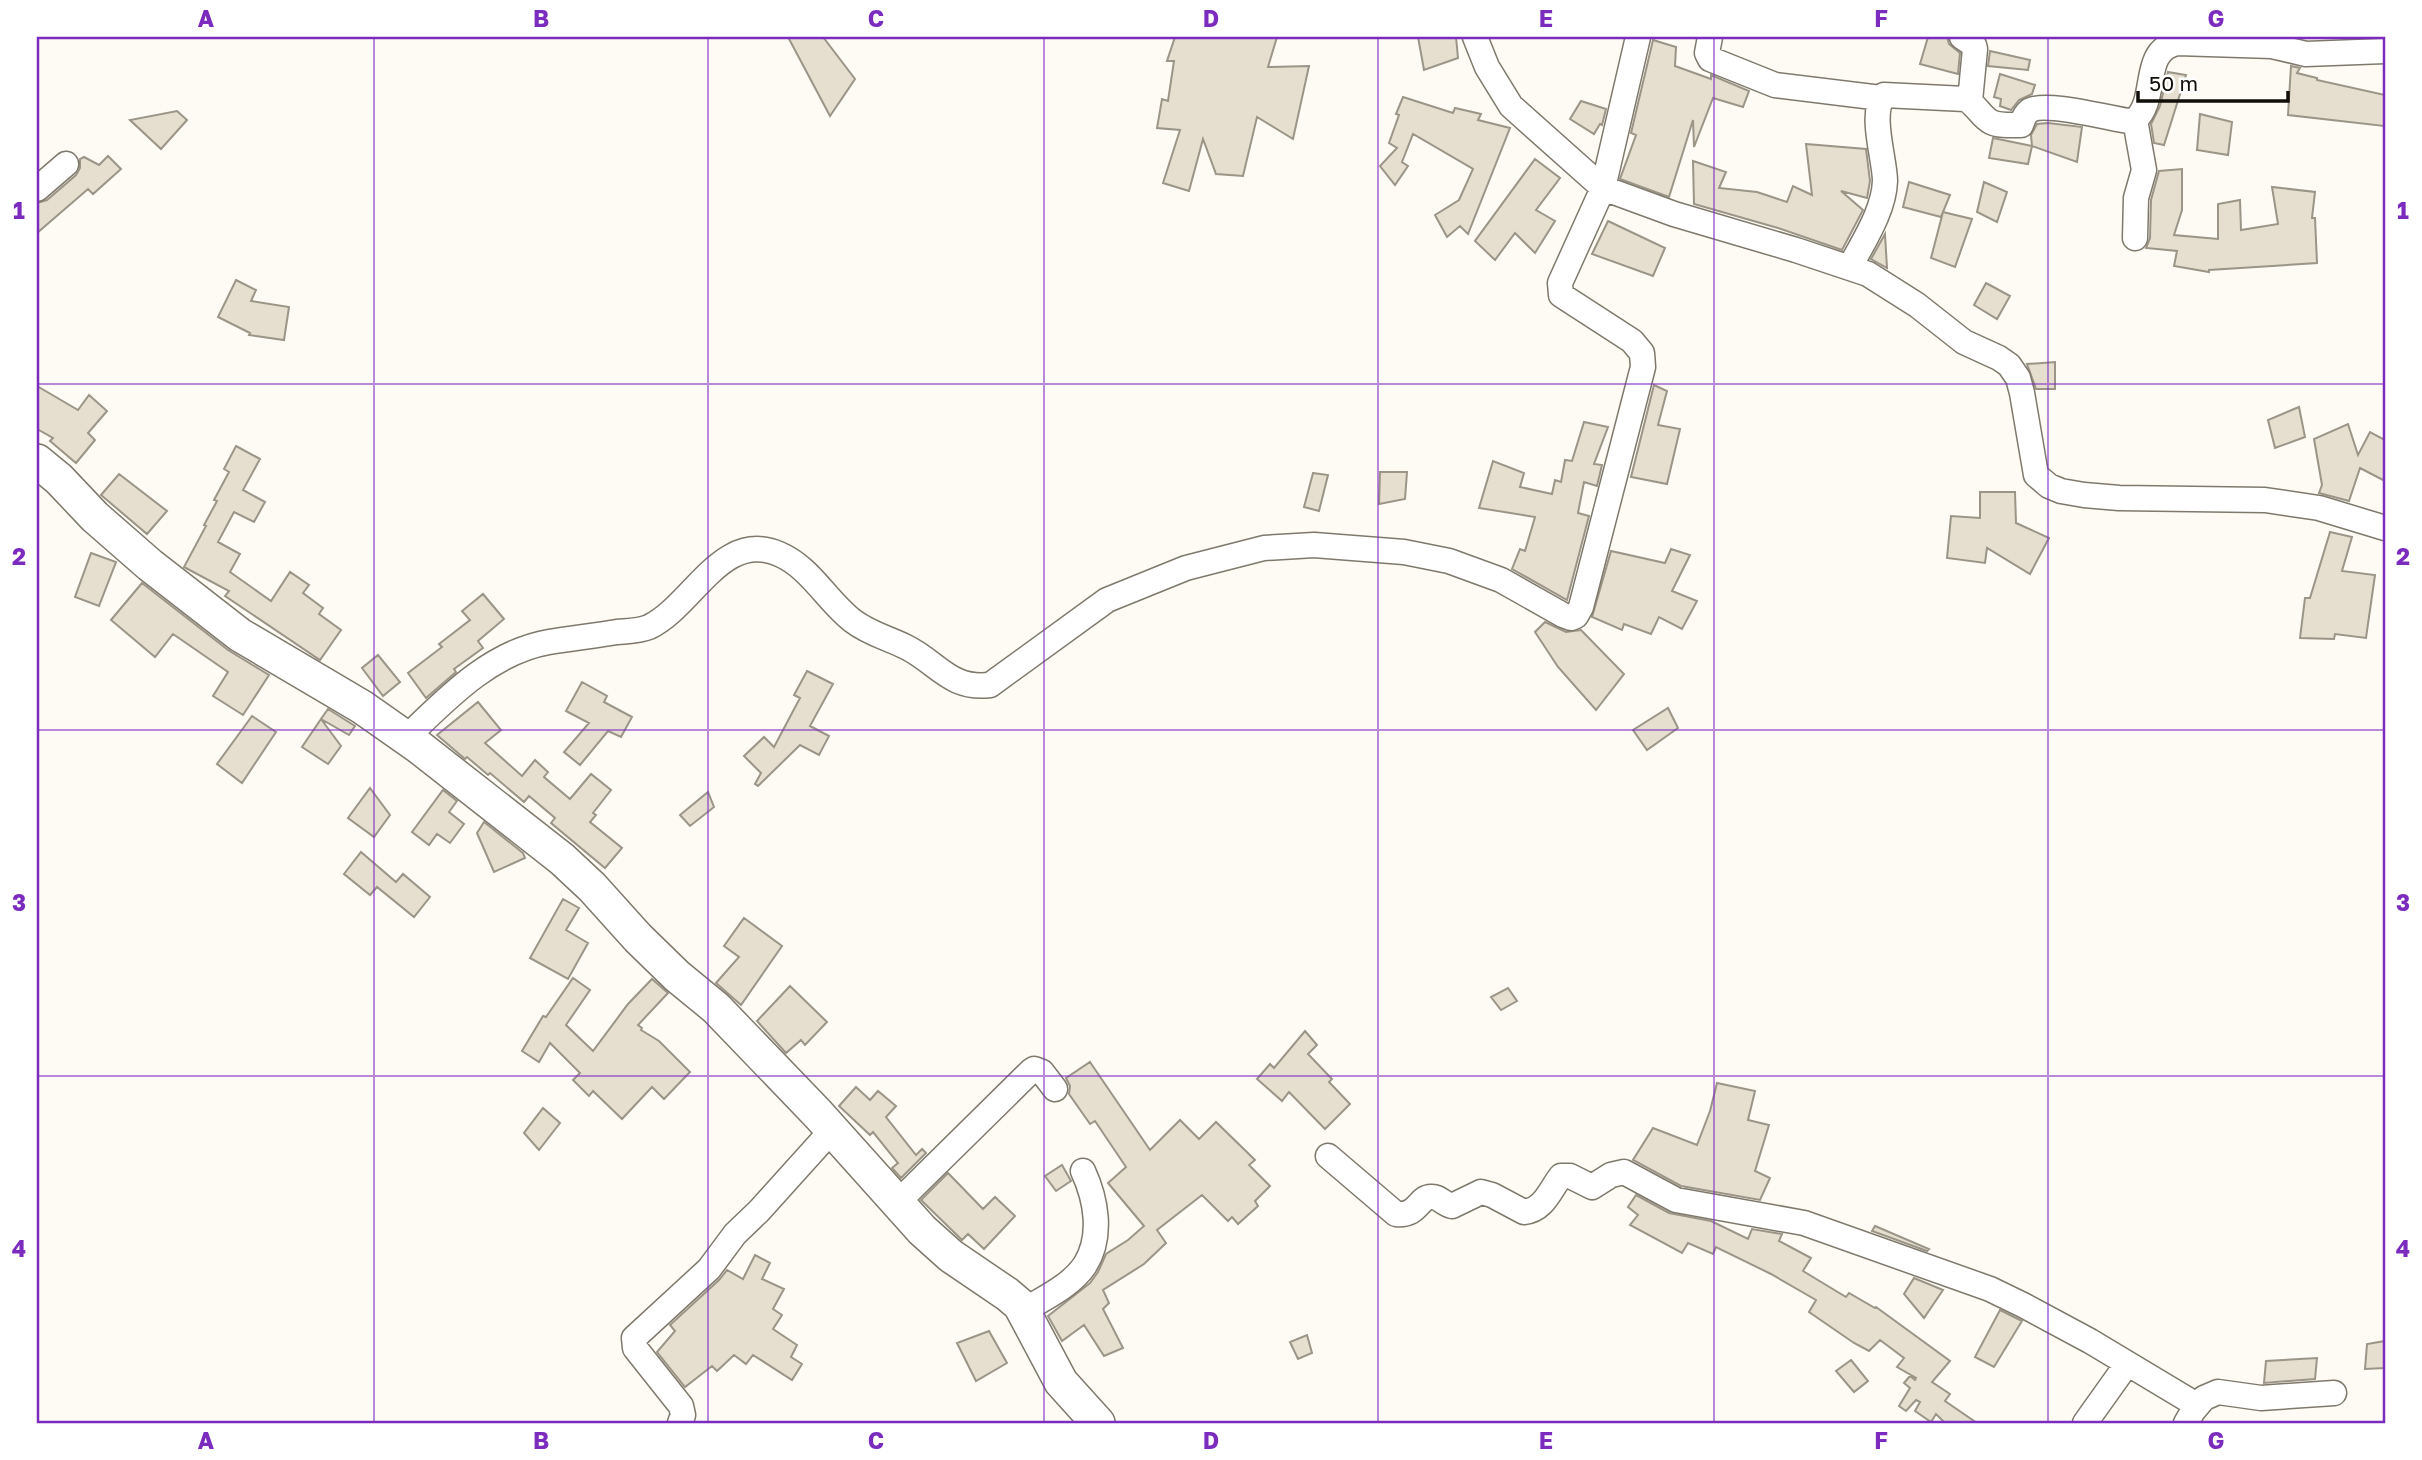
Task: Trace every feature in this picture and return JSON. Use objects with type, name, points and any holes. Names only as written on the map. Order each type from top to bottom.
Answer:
[{"type":"street","points":[[1475,37],[1487,67],[1511,106],[1603,188],[1674,214],[1868,274],[1917,305],[1964,342],[2010,365],[2018,377],[2022,393],[2036,475],[2049,486],[2072,493],[2119,498],[2265,500],[2319,508],[2385,528]]},
{"type":"street","points":[[406,738],[471,680],[508,654],[547,642],[648,627],[665,616],[729,556],[751,548],[777,552],[797,564],[854,622],[877,636],[905,646],[957,681],[974,687],[990,685],[1107,600],[1186,568],[1264,548],[1314,545],[1404,552],[1449,561],[1501,580],[1571,618],[1581,607],[1643,367],[1642,354],[1632,341],[1561,295],[1560,283],[1603,188],[1638,37]]},
{"type":"street","points":[[1710,37],[1707,53],[1710,59],[1761,81],[1881,98],[1889,94],[1960,98],[1970,101],[1994,123],[2021,125],[2025,114],[2046,107],[2135,120],[2146,106],[2156,57],[2168,45],[2177,43],[2272,46],[2306,54],[2385,51]]},
{"type":"street","points":[[1962,37],[1974,45],[1975,49],[1970,101]]},
{"type":"street","points":[[1850,267],[1878,208],[1885,183],[1878,143],[1881,98]]},
{"type":"street","points":[[2135,120],[2144,170],[2136,198],[2135,238]]},
{"type":"street","points":[[37,189],[66,164]]},
{"type":"street","points":[[37,461],[59,479],[94,517],[150,565],[240,635],[362,707],[562,859],[592,887],[638,938],[716,1007],[832,1129],[922,1230],[951,1256],[1007,1294],[1023,1311],[1061,1382],[1098,1423]]},
{"type":"street","points":[[898,1202],[1031,1071],[1034,1069],[1042,1072],[1055,1089]]},
{"type":"street","points":[[680,1423],[681,1406],[635,1348],[634,1338],[709,1269],[735,1234],[832,1129]]},
{"type":"street","points":[[1328,1156],[1389,1210],[1402,1215],[1415,1210],[1429,1197],[1434,1196],[1452,1206],[1481,1192],[1529,1212],[1544,1201],[1560,1176],[1570,1176],[1592,1187],[1611,1175],[1623,1172],[1676,1200],[1804,1223],[1981,1286],[2023,1305],[2190,1401],[2193,1405],[2190,1417]]},
{"type":"street","points":[[1023,1311],[1058,1290],[1084,1266],[1092,1249],[1096,1208],[1091,1187],[1083,1171]]},
{"type":"street","points":[[2085,1423],[2127,1364]]},
{"type":"street","points":[[2190,1417],[2204,1398],[2218,1392],[2261,1398],[2334,1392]]},
{"type":"building","points":[[788,37],[823,37],[855,79],[830,116]]},
{"type":"building","points":[[1175,37],[1277,37],[1268,67],[1309,66],[1293,139],[1257,117],[1243,176],[1216,174],[1203,139],[1189,191],[1163,183],[1180,130],[1157,128],[1162,99],[1168,101],[1174,61],[1167,61]]},
{"type":"building","points":[[1418,37],[1456,37],[1458,58],[1424,70]]},
{"type":"building","points":[[1928,37],[1947,37],[1949,44],[1960,53],[1958,74],[1920,64]]},
{"type":"building","points":[[1653,40],[1676,47],[1675,66],[1711,79],[1711,75],[1749,91],[1743,107],[1713,98],[1694,147],[1693,120],[1669,197],[1620,179],[1636,135],[1631,133]]},
{"type":"building","points":[[1990,51],[2030,60],[2028,70],[1988,66]]},
{"type":"building","points":[[2291,66],[2300,68],[2297,73],[2317,80],[2385,95],[2384,126],[2288,115]]},
{"type":"building","points":[[2168,72],[2186,75],[2164,145],[2154,143],[2151,124],[2160,106]]},
{"type":"building","points":[[2000,74],[2035,85],[2032,94],[2019,100],[2011,110],[2000,106],[2001,99],[1994,97]]},
{"type":"building","points":[[1403,97],[1453,113],[1455,108],[1481,114],[1478,120],[1510,128],[1468,234],[1460,226],[1447,237],[1435,215],[1459,200],[1473,169],[1413,134],[1402,162],[1408,166],[1395,185],[1380,166],[1397,148],[1389,143]]},
{"type":"building","points":[[1581,101],[1606,109],[1602,125],[1600,124],[1594,134],[1570,119]]},
{"type":"building","points":[[177,111],[187,120],[161,149],[130,120]]},
{"type":"building","points":[[2200,114],[2232,122],[2228,155],[2197,150]]},
{"type":"building","points":[[2037,124],[2082,127],[2077,162],[2032,146],[2031,135]]},
{"type":"building","points":[[1993,138],[2032,146],[2028,164],[1989,158]]},
{"type":"building","points":[[1806,144],[1866,149],[1870,181],[1867,198],[1841,191],[1863,210],[1842,250],[1694,204],[1693,161],[1726,172],[1719,188],[1757,192],[1787,202],[1793,186],[1812,195]]},
{"type":"building","points":[[108,156],[121,169],[93,194],[88,189],[37,233],[37,203],[47,200],[76,175],[80,168],[80,159],[84,157],[99,165]]},
{"type":"building","points":[[1535,159],[1560,178],[1536,210],[1555,221],[1535,253],[1515,233],[1495,260],[1475,241]]},
{"type":"building","points":[[2182,169],[2182,210],[2174,235],[2218,239],[2218,204],[2240,200],[2241,230],[2278,224],[2272,187],[2315,192],[2312,218],[2315,218],[2317,263],[2209,272],[2174,266],[2177,251],[2146,248],[2150,238],[2151,200],[2159,171]]},
{"type":"building","points":[[1909,182],[1950,195],[1941,217],[1903,207]]},
{"type":"building","points":[[1984,182],[2007,192],[1997,222],[1977,212]]},
{"type":"building","points":[[1943,212],[1972,219],[1955,267],[1931,258]]},
{"type":"building","points":[[1608,221],[1665,248],[1653,276],[1592,254]]},
{"type":"building","points":[[1885,234],[1887,268],[1871,259]]},
{"type":"building","points":[[236,280],[256,290],[251,301],[289,307],[284,340],[249,335],[250,333],[218,317]]},
{"type":"building","points":[[1986,283],[2010,296],[1997,319],[1974,305]]},
{"type":"building","points":[[2055,362],[2055,389],[2036,389],[2027,364]]},
{"type":"building","points":[[1654,385],[1667,391],[1658,425],[1680,429],[1667,484],[1631,477]]},
{"type":"building","points":[[37,386],[78,410],[89,395],[107,411],[88,433],[95,440],[76,463],[50,441],[53,438],[37,429]]},
{"type":"building","points":[[2299,407],[2305,437],[2275,448],[2268,420]]},
{"type":"building","points":[[1584,422],[1608,427],[1594,464],[1602,465],[1597,486],[1584,482],[1578,513],[1589,516],[1567,600],[1512,569],[1520,549],[1525,551],[1535,517],[1479,508],[1493,461],[1524,473],[1520,487],[1552,494],[1555,480],[1561,482],[1565,460],[1572,461]]},
{"type":"building","points":[[2348,424],[2358,455],[2370,432],[2385,440],[2385,481],[2360,468],[2349,501],[2319,493],[2322,485],[2314,439]]},
{"type":"building","points":[[236,446],[260,459],[243,490],[265,502],[254,522],[234,512],[218,542],[240,554],[230,572],[271,601],[290,572],[309,585],[303,593],[323,608],[319,614],[341,630],[320,660],[225,596],[229,591],[184,567],[217,501],[214,500],[229,472],[224,469]]},
{"type":"building","points":[[1380,472],[1407,472],[1405,499],[1379,504]]},
{"type":"building","points":[[1313,473],[1328,475],[1319,511],[1304,507]]},
{"type":"building","points":[[119,474],[167,511],[147,534],[101,495]]},
{"type":"building","points":[[1980,492],[2015,492],[2016,523],[2049,538],[2030,574],[1987,548],[1985,563],[1947,558],[1951,516],[1980,518]]},
{"type":"building","points":[[2330,532],[2352,537],[2342,571],[2375,575],[2366,638],[2335,634],[2334,639],[2300,638],[2305,598],[2310,598]]},
{"type":"building","points":[[1671,549],[1690,555],[1672,591],[1697,601],[1682,629],[1659,617],[1651,634],[1624,624],[1622,630],[1592,617],[1611,551],[1665,563]]},
{"type":"building","points":[[91,553],[116,562],[99,606],[75,597]]},
{"type":"building","points":[[142,583],[228,650],[269,675],[243,715],[213,696],[228,672],[173,634],[155,657],[111,620]]},
{"type":"building","points":[[483,594],[504,619],[478,641],[483,648],[454,669],[456,672],[426,698],[408,673],[442,647],[439,644],[470,620],[462,611]]},
{"type":"building","points":[[1545,622],[1566,632],[1581,630],[1624,674],[1596,710],[1558,667],[1535,632]]},
{"type":"building","points":[[378,655],[400,682],[383,696],[362,668]]},
{"type":"building","points":[[807,671],[833,684],[810,726],[829,736],[819,755],[800,745],[758,786],[755,784],[761,773],[744,756],[764,737],[774,747],[800,698],[794,695]]},
{"type":"building","points":[[582,682],[607,696],[604,702],[632,717],[621,737],[608,731],[580,765],[564,752],[589,723],[566,711]]},
{"type":"building","points":[[478,702],[501,730],[485,743],[522,776],[535,760],[548,772],[544,777],[570,799],[591,774],[611,790],[593,813],[596,815],[590,822],[622,848],[605,868],[551,823],[555,818],[529,796],[524,802],[490,773],[488,775],[467,757],[465,759],[437,735]]},
{"type":"building","points":[[1668,708],[1678,728],[1647,750],[1633,730]]},
{"type":"building","points":[[328,709],[355,726],[349,735],[321,719]]},
{"type":"building","points":[[252,716],[276,732],[242,783],[217,764]]},
{"type":"building","points":[[321,719],[341,746],[328,764],[302,747]]},
{"type":"building","points":[[370,788],[390,815],[374,837],[348,818]]},
{"type":"building","points":[[443,790],[457,801],[449,812],[464,824],[450,843],[437,834],[429,845],[412,832]]},
{"type":"building","points":[[708,792],[714,807],[690,826],[680,815]]},
{"type":"building","points":[[484,822],[523,853],[525,858],[494,872],[477,833]]},
{"type":"building","points":[[361,852],[396,882],[403,874],[430,897],[414,917],[377,887],[370,895],[344,874]]},
{"type":"building","points":[[563,899],[579,908],[566,930],[588,943],[568,979],[530,958]]},
{"type":"building","points":[[744,918],[782,946],[741,1005],[716,983],[739,957],[724,946]]},
{"type":"building","points":[[573,978],[590,990],[566,1025],[593,1051],[628,1004],[652,979],[668,993],[638,1025],[641,1030],[659,1041],[690,1072],[664,1099],[652,1087],[622,1119],[593,1091],[589,1096],[573,1080],[580,1073],[550,1043],[539,1062],[522,1051],[543,1016],[546,1017]]},
{"type":"building","points":[[790,986],[827,1022],[805,1045],[801,1040],[786,1053],[757,1021]]},
{"type":"building","points":[[1508,988],[1517,1001],[1501,1010],[1491,997]]},
{"type":"building","points":[[1305,1031],[1317,1045],[1308,1054],[1332,1079],[1329,1082],[1350,1104],[1325,1129],[1289,1092],[1282,1101],[1257,1079],[1270,1064],[1274,1068]]},
{"type":"building","points":[[1090,1062],[1150,1150],[1180,1120],[1199,1139],[1216,1122],[1255,1160],[1249,1165],[1270,1186],[1255,1201],[1258,1206],[1238,1224],[1232,1217],[1228,1221],[1202,1195],[1157,1230],[1166,1243],[1144,1264],[1103,1290],[1109,1303],[1103,1309],[1123,1348],[1104,1356],[1084,1325],[1062,1341],[1048,1316],[1090,1283],[1106,1254],[1144,1226],[1108,1183],[1126,1167],[1095,1121],[1090,1124],[1069,1094],[1070,1086],[1066,1078]]},
{"type":"building","points":[[1717,1083],[1755,1091],[1748,1120],[1769,1125],[1755,1171],[1770,1178],[1760,1200],[1681,1186],[1633,1160],[1653,1128],[1697,1145]]},
{"type":"building","points":[[856,1087],[870,1100],[878,1091],[896,1106],[886,1117],[916,1155],[922,1149],[926,1153],[901,1178],[892,1168],[898,1163],[873,1132],[870,1135],[839,1106]]},
{"type":"building","points":[[543,1108],[560,1123],[539,1150],[524,1133]]},
{"type":"building","points":[[1062,1165],[1071,1181],[1056,1191],[1045,1176]]},
{"type":"building","points":[[948,1173],[983,1209],[995,1197],[1015,1216],[984,1249],[968,1234],[962,1240],[921,1200]]},
{"type":"building","points":[[1636,1195],[1669,1213],[1711,1221],[1748,1239],[1752,1229],[1782,1234],[1779,1241],[1811,1258],[1803,1271],[1846,1297],[1849,1293],[1876,1307],[1950,1361],[1932,1382],[1950,1394],[1945,1401],[1977,1423],[1945,1423],[1936,1414],[1931,1422],[1915,1411],[1920,1402],[1916,1400],[1906,1411],[1899,1406],[1910,1388],[1904,1383],[1910,1376],[1915,1380],[1916,1378],[1897,1367],[1904,1358],[1880,1340],[1869,1351],[1854,1343],[1809,1312],[1816,1300],[1716,1247],[1713,1254],[1688,1243],[1682,1253],[1630,1225],[1638,1215],[1628,1207]]},
{"type":"building","points":[[1875,1226],[1929,1249],[1927,1251],[1872,1231]]},
{"type":"building","points":[[755,1255],[770,1263],[762,1279],[784,1289],[773,1309],[782,1315],[773,1329],[797,1345],[791,1357],[802,1364],[792,1380],[753,1355],[746,1364],[734,1355],[717,1371],[712,1366],[685,1387],[657,1352],[675,1331],[670,1325],[727,1270],[743,1279]]},
{"type":"building","points":[[1914,1278],[1943,1290],[1924,1318],[1904,1294]]},
{"type":"building","points":[[2000,1310],[2022,1321],[1994,1367],[1975,1357]]},
{"type":"building","points":[[989,1331],[1007,1363],[976,1381],[957,1343]]},
{"type":"building","points":[[1307,1335],[1312,1353],[1298,1359],[1290,1342]]},
{"type":"building","points":[[2385,1341],[2385,1368],[2365,1369],[2367,1344]]},
{"type":"building","points":[[2317,1358],[2315,1379],[2264,1383],[2266,1361]]},
{"type":"building","points":[[1851,1360],[1868,1381],[1854,1392],[1836,1371]]}]
